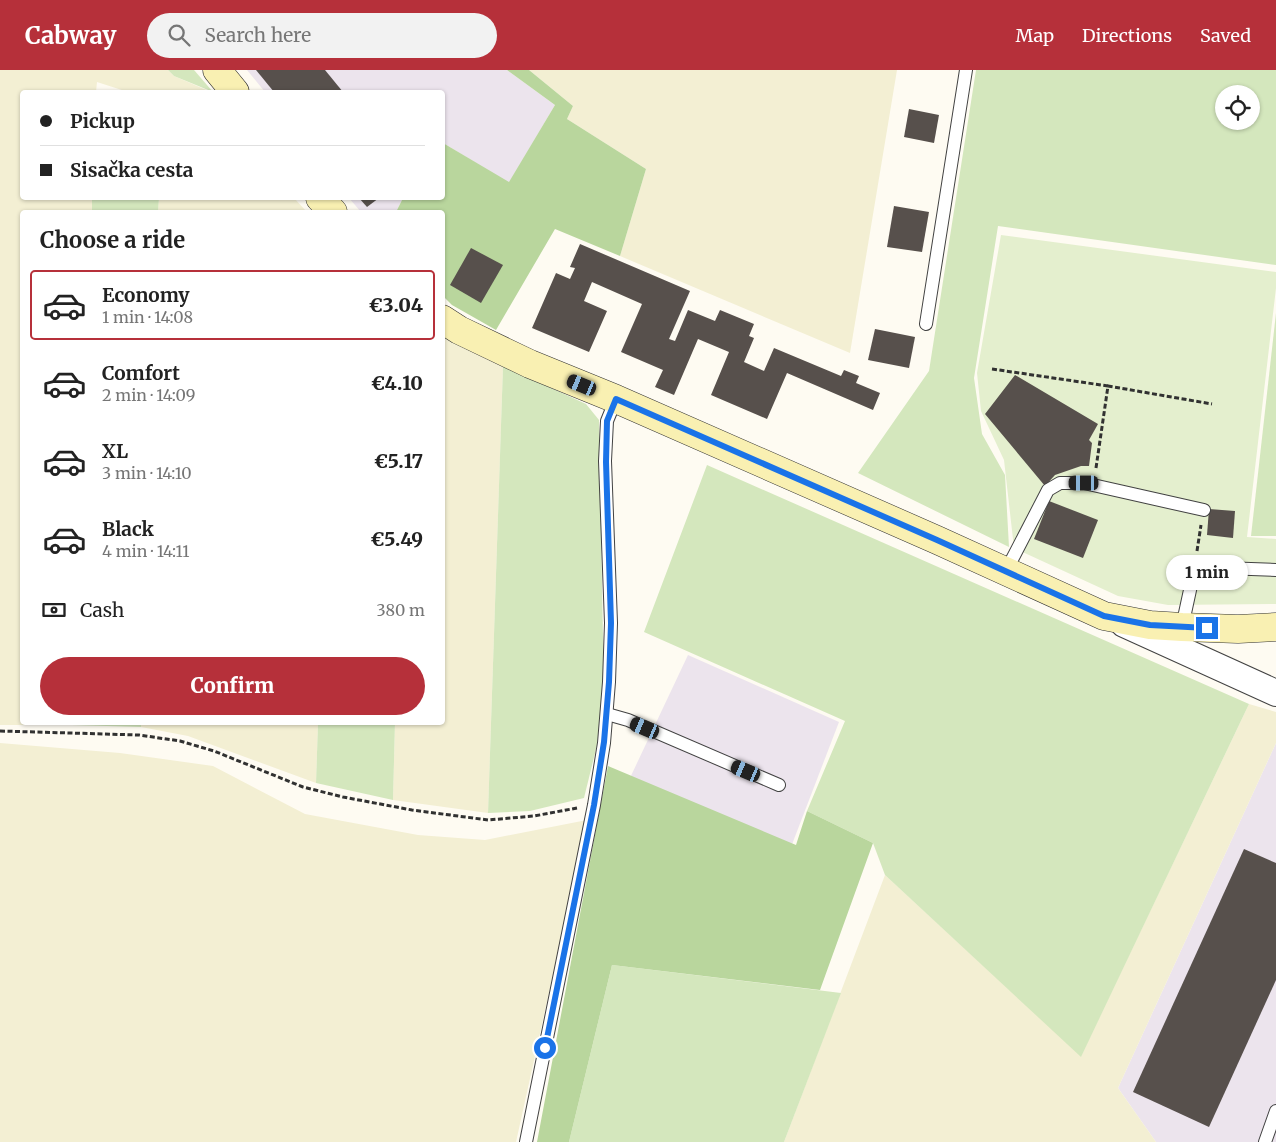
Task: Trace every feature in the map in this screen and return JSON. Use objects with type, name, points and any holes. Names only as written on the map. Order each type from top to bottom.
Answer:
[{"type":"main road","points":[[217,70],[233,90]]},
{"type":"main road","points":[[322,200],[331,210]]},
{"type":"main road","points":[[445,321],[459,330],[530,364],[616,399],[1104,616],[1150,625],[1238,629],[1276,627]]},
{"type":"street","points":[[1104,616],[1276,693]]},
{"type":"lane","points":[[926,324],[966,70]]},
{"type":"lane","points":[[526,1142],[594,805],[604,742],[611,623],[606,462],[607,421],[616,399]]},
{"type":"lane","points":[[1006,571],[1048,490],[1060,483],[1084,483],[1204,510]]},
{"type":"lane","points":[[1182,627],[1195,567],[1276,570]]},
{"type":"lane","points":[[606,714],[628,720],[779,785]]},
{"type":"lane","points":[[1265,1142],[1276,1111]]},
{"type":"path","points":[[992,369],[1212,404]]},
{"type":"path","points":[[1097,458],[1108,386]]},
{"type":"path","points":[[1195,567],[1204,510]]},
{"type":"path","points":[[0,731],[139,735],[180,741],[214,751],[303,787],[412,810],[488,820],[534,816],[594,805]]},
{"type":"shaded area","points":[[0,70],[168,70],[174,76],[206,90],[122,90],[97,82],[96,90],[20,90],[20,200],[92,200],[92,210],[20,210],[20,725],[0,725]]},
{"type":"shaded area","points":[[247,70],[507,70],[555,105],[509,183],[445,144],[445,90],[263,90]]},
{"type":"shaded area","points":[[529,70],[897,70],[850,353],[620,256],[646,169],[567,119],[573,106]]},
{"type":"shaded area","points":[[159,200],[296,200],[305,210],[158,210]]},
{"type":"shaded area","points":[[351,200],[402,200],[397,210],[359,210]]},
{"type":"shaded area","points":[[445,335],[503,366],[488,813],[393,800],[395,725],[445,725]]},
{"type":"shaded area","points":[[688,655],[839,722],[791,847],[629,780]]},
{"type":"shaded area","points":[[1249,704],[1276,712],[1276,743],[1118,1088],[1156,1142],[784,1142],[885,875],[1081,1056]]},
{"type":"shaded area","points":[[141,725],[318,725],[316,783],[188,736],[141,727]]},
{"type":"shaded area","points":[[0,743],[120,753],[213,766],[305,814],[418,835],[485,840],[587,820],[516,1142],[0,1142]]},
{"type":"shaded area","points":[[1276,743],[1276,1142],[1156,1142],[1118,1088]]},
{"type":"green space","points":[[168,70],[194,70],[211,90],[208,90],[174,76]]},
{"type":"green space","points":[[507,70],[529,70],[573,106],[567,119],[646,169],[620,256],[555,229],[496,330],[452,305],[445,298],[445,210],[397,210],[402,200],[445,200],[445,144],[509,182],[555,105]]},
{"type":"green space","points":[[976,70],[1276,70],[1276,265],[998,226],[974,378],[982,434],[1005,475],[1009,547],[858,473],[929,371]]},
{"type":"green space","points":[[92,200],[159,200],[158,210],[92,210]]},
{"type":"green space","points":[[1001,235],[1276,272],[1276,288],[1247,537],[1276,539],[1276,604],[1168,605],[1118,596],[1014,548],[1004,460],[981,411],[977,373]]},
{"type":"green space","points":[[1276,313],[1276,536],[1251,536]]},
{"type":"green space","points":[[503,366],[586,404],[599,420],[604,692],[597,745],[584,798],[530,811],[488,813]]},
{"type":"green space","points":[[707,465],[1249,704],[1081,1057],[885,875],[873,843],[807,811],[845,721],[644,632]]},
{"type":"green space","points":[[72,725],[141,725],[141,727]]},
{"type":"green space","points":[[318,725],[395,725],[393,800],[316,783]]},
{"type":"green space","points":[[608,766],[796,845],[807,811],[873,843],[820,990],[612,965],[569,1142],[537,1142]]},
{"type":"green space","points":[[612,965],[841,993],[784,1142],[569,1142]]},
{"type":"building","points":[[256,70],[325,70],[341,90],[272,90]]},
{"type":"building","points":[[909,109],[939,115],[934,143],[904,137]]},
{"type":"building","points":[[361,200],[376,200],[367,207]]},
{"type":"building","points":[[894,206],[929,212],[922,252],[887,247]]},
{"type":"building","points":[[580,244],[690,291],[669,339],[675,341],[688,310],[715,321],[720,310],[754,324],[749,336],[754,338],[744,362],[764,371],[774,348],[841,376],[844,370],[859,376],[856,383],[880,393],[873,410],[787,373],[767,419],[711,395],[729,352],[698,339],[674,395],[655,387],[663,370],[621,352],[642,304],[592,282],[584,301],[607,311],[589,352],[532,328],[556,273],[570,279],[575,268],[570,267]]},
{"type":"building","points":[[471,248],[503,265],[481,303],[450,285]]},
{"type":"building","points":[[875,329],[915,337],[909,368],[868,360]]},
{"type":"building","points":[[1015,375],[1098,424],[1089,440],[1092,443],[1089,466],[1081,466],[1055,475],[1045,486],[985,414]]},
{"type":"building","points":[[1049,501],[1098,520],[1083,558],[1034,539]]},
{"type":"building","points":[[1209,509],[1235,511],[1233,538],[1207,535]]},
{"type":"building","points":[[1244,849],[1276,863],[1276,980],[1209,1127],[1133,1092]]},
{"type":"route","points":[[545,1048],[594,805],[604,742],[611,623],[606,462],[607,421],[616,399],[937,540],[1104,616],[1150,625],[1207,628]]}]
